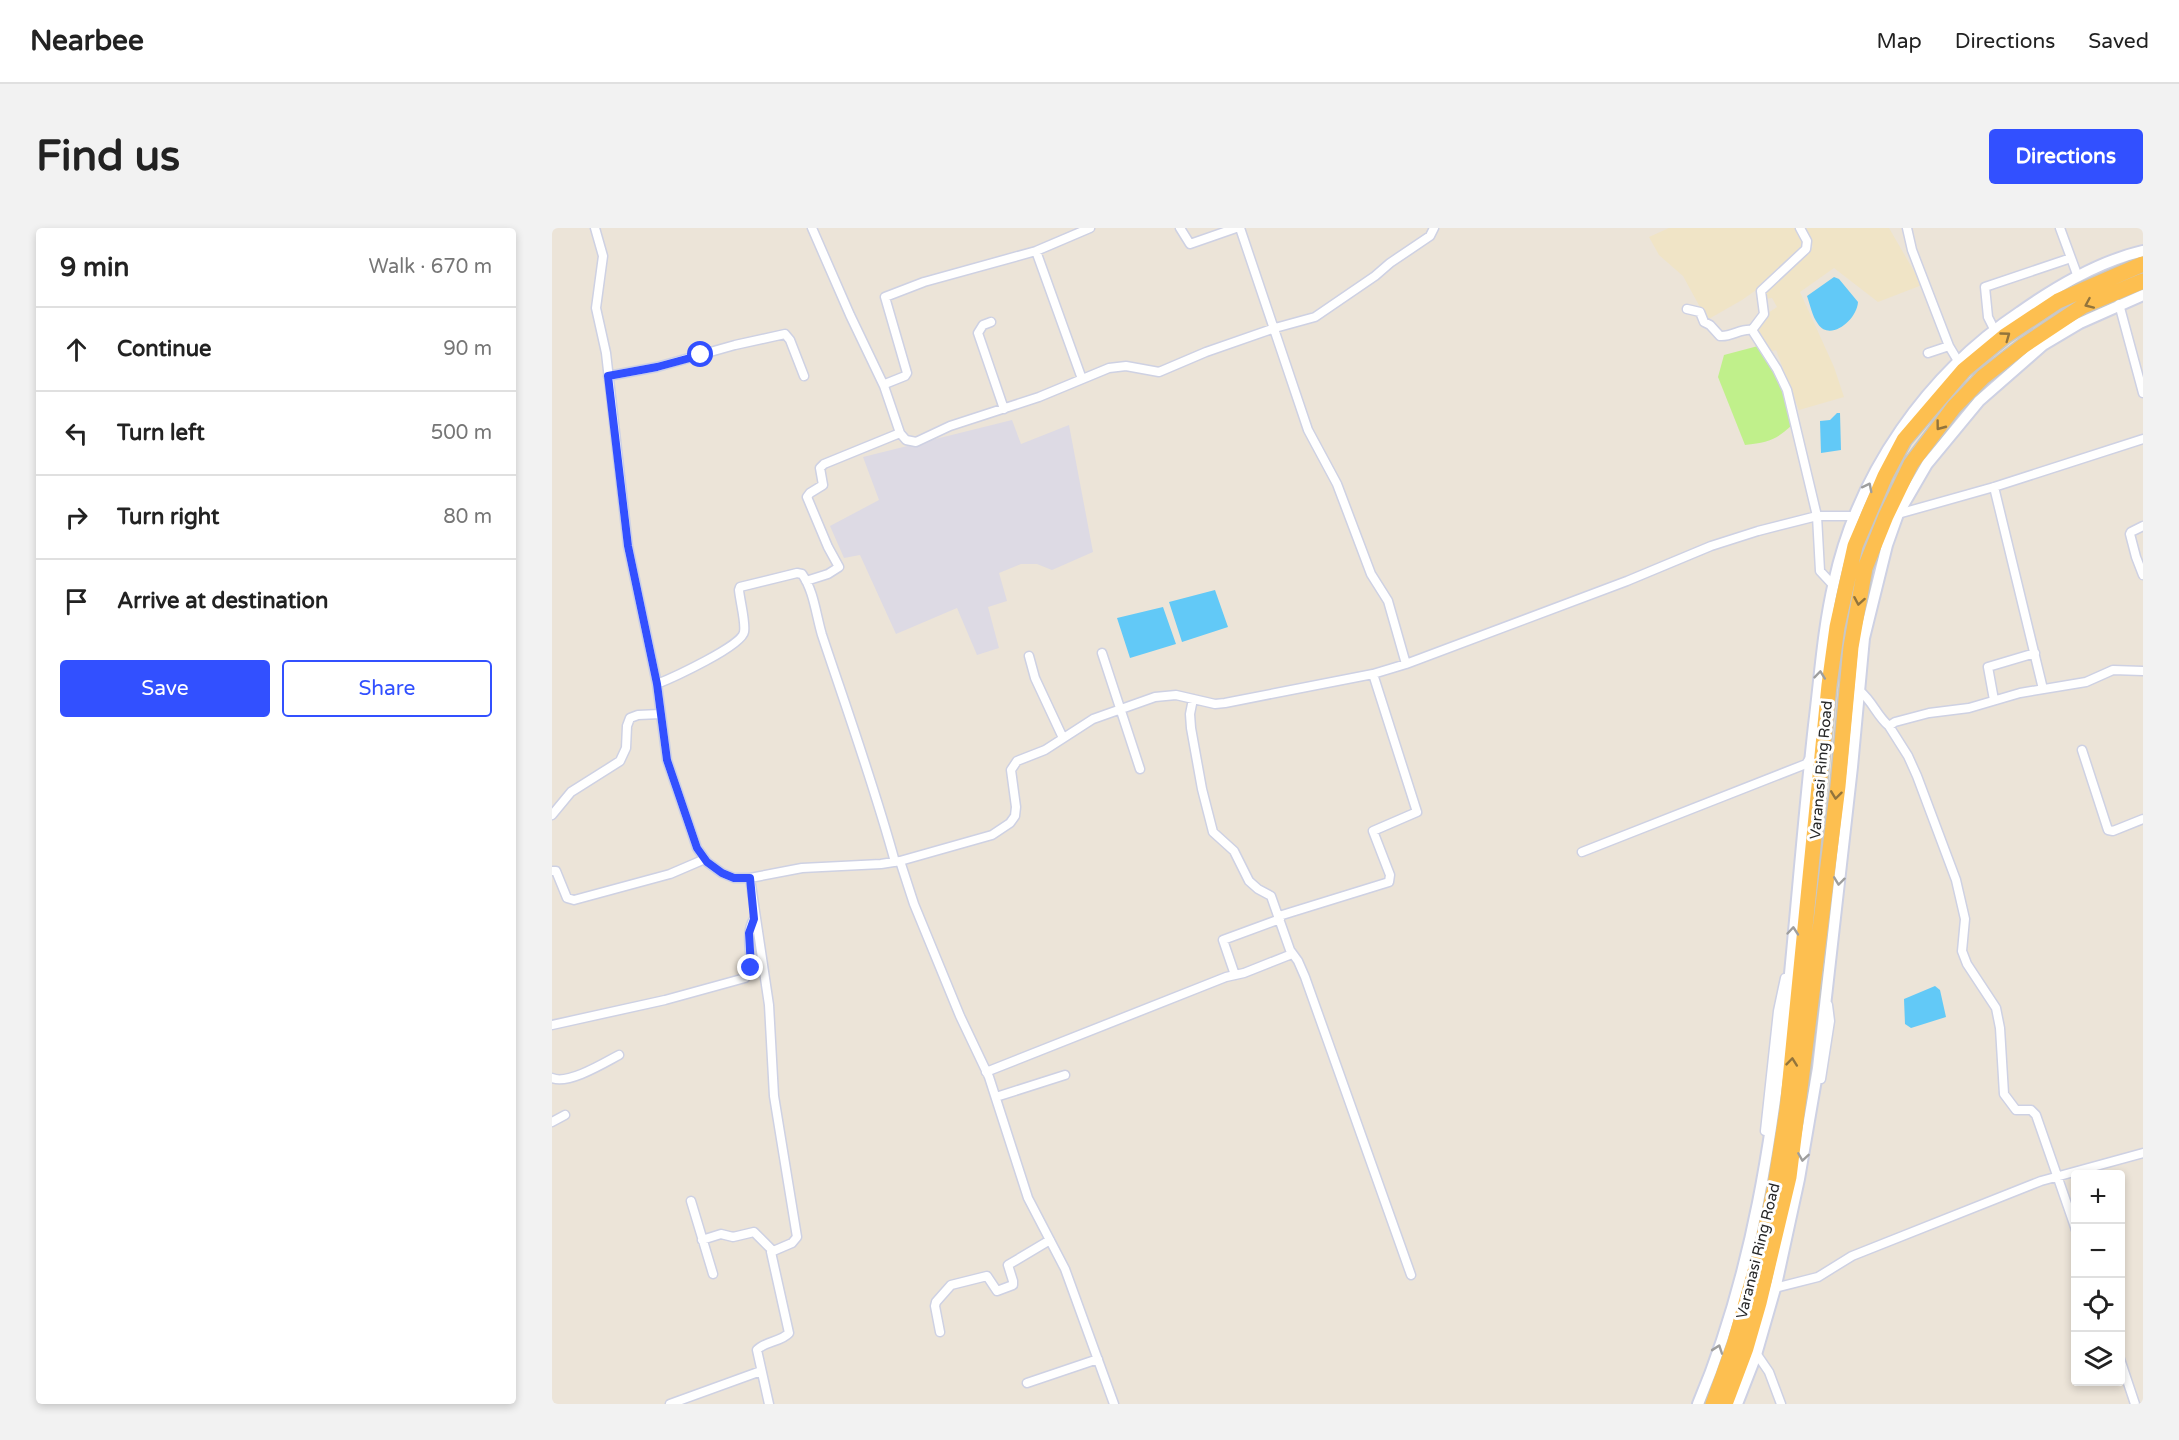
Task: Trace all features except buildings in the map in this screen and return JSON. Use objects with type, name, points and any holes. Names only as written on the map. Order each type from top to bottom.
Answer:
[{"type":"highway","name":"Varanasi Ring Road","points":[[1713,1404],[1734,1345],[1760,1254],[1775,1186],[1787,1110],[1835,638],[1855,546],[1885,476],[1904,440],[1964,369],[2005,336],[2058,301],[2143,264]]},
{"type":"highway","points":[[1725,1404],[1746,1348],[1759,1303],[1789,1177],[1838,786],[1851,647],[1865,568],[1886,516],[1911,464],[1954,407],[1983,376],[2083,306],[2143,281]]},
{"type":"street","points":[[595,228],[603,256],[596,308],[606,353],[628,546],[657,684],[667,760],[697,848],[705,859],[722,873],[734,878],[750,878],[802,868],[897,861],[1001,830],[1015,816],[1011,770],[1013,765],[1017,761],[1045,750],[1093,719],[1121,709],[1165,695],[1176,695],[1215,704],[1225,703],[1373,674],[1448,650],[1711,546],[1817,516],[1855,516]]},
{"type":"street","points":[[812,228],[884,386],[900,433],[906,440],[916,442],[950,426],[1039,397],[1117,366],[1159,372],[1183,361],[1321,313],[1430,236],[1434,228]]},
{"type":"street","points":[[884,386],[907,373],[885,297],[924,282],[1036,251],[1090,228]]},
{"type":"street","points":[[1180,228],[1190,244],[1238,228],[1275,328],[1308,430],[1337,484],[1371,574],[1388,601],[1406,664]]},
{"type":"street","points":[[1752,330],[1764,314],[1761,291],[1806,249],[1807,241],[1800,228]]},
{"type":"street","points":[[1907,228],[1912,250],[1949,346],[1958,361]]},
{"type":"street","points":[[2060,228],[2078,277]]},
{"type":"street","points":[[1036,251],[1082,379]]},
{"type":"street","points":[[1698,1404],[1738,1291],[1768,1154],[1824,639],[1833,585],[1855,516],[1892,442],[1928,392],[1958,361],[1994,329],[2046,294],[2113,260],[2143,251]]},
{"type":"street","points":[[1994,329],[1988,317],[1985,287],[2071,258]]},
{"type":"street","points":[[1737,1404],[1756,1353],[1775,1288],[1799,1179],[1818,1068],[1864,638],[1887,545],[1898,514],[1927,464],[1979,401],[2043,345],[2080,323],[2143,295]]},
{"type":"street","points":[[2120,304],[2143,393]]},
{"type":"street","points":[[1687,309],[1700,312],[1704,322],[1720,336],[1746,329],[1752,330],[1783,378],[1817,516],[1820,571],[1833,585]]},
{"type":"street","points":[[991,322],[982,325],[978,333],[1004,409]]},
{"type":"street","points":[[608,376],[657,367],[735,345],[785,334],[790,340],[804,376]]},
{"type":"street","points":[[1928,353],[1949,346]]},
{"type":"street","points":[[806,581],[828,574],[839,567],[807,497],[823,485],[821,465],[900,433]]},
{"type":"street","points":[[1898,514],[1994,487],[2143,439]]},
{"type":"street","points":[[1994,487],[2043,688]]},
{"type":"street","points":[[2143,526],[2130,534],[2143,575]]},
{"type":"street","points":[[657,684],[695,667],[741,639],[745,630],[739,590],[741,587],[798,573],[802,574],[897,861],[960,1016],[996,1097],[1028,1198],[1065,1269],[1114,1404]]},
{"type":"street","points":[[1102,653],[1140,769]]},
{"type":"street","points":[[1994,700],[1988,667],[2035,653]]},
{"type":"street","points":[[1029,656],[1035,678],[1063,738]]},
{"type":"street","points":[[1889,726],[1894,722],[1936,712],[1969,708],[2043,688],[2086,682],[2112,670],[2143,671]]},
{"type":"street","points":[[1235,975],[1222,940],[1280,918],[1387,883],[1391,879],[1373,831],[1415,815],[1417,810],[1387,724],[1373,674]]},
{"type":"street","points":[[1860,691],[1870,699],[1889,726],[1908,756],[1917,776],[1956,880],[1965,919],[1962,944],[1964,957],[1987,992],[1999,1018],[2006,1097],[2016,1110],[2031,1110],[2036,1115],[2074,1224]]},
{"type":"street","points":[[1193,699],[1191,728],[1202,789],[1213,832],[1234,851],[1253,886],[1271,896],[1292,954],[1305,977],[1411,1275]]},
{"type":"street","points":[[552,815],[562,800],[571,792],[620,761],[626,748],[627,726],[630,718],[638,715],[660,714]]},
{"type":"street","points":[[2082,750],[2108,830],[2113,831],[2143,819]]},
{"type":"street","points":[[1582,852],[1806,764],[1810,758]]},
{"type":"street","points":[[552,871],[556,871],[567,898],[574,900],[670,874],[705,859]]},
{"type":"street","points":[[750,878],[771,1031],[774,1096],[797,1236],[792,1243],[772,1250]]},
{"type":"street","points":[[552,1025],[665,1000],[745,978],[750,972],[749,933],[754,919]]},
{"type":"street","points":[[986,1072],[1292,954]]},
{"type":"street","points":[[750,972],[763,972]]},
{"type":"street","points":[[552,1078],[558,1080],[575,1076],[619,1055]]},
{"type":"street","points":[[996,1097],[1065,1075]]},
{"type":"street","points":[[552,1122],[565,1115]]},
{"type":"street","points":[[1775,1288],[1818,1277],[1852,1256],[2057,1175],[2143,1153]]},
{"type":"street","points":[[691,1201],[712,1274]]},
{"type":"street","points":[[702,1240],[721,1234],[733,1237],[754,1232],[772,1250]]},
{"type":"street","points":[[940,1332],[935,1306],[946,1289],[957,1283],[984,1276],[989,1278],[997,1291],[1012,1286],[1013,1281],[1008,1265],[1050,1240]]},
{"type":"street","points":[[769,1404],[758,1355],[759,1347],[789,1333],[771,1256],[772,1250]]},
{"type":"street","points":[[1756,1353],[1767,1367],[1781,1404]]},
{"type":"street","points":[[1027,1383],[1098,1359]]},
{"type":"street","points":[[670,1404],[761,1371]]},
{"type":"street","points":[[2125,1372],[2135,1404]]},
{"type":"shaded area","points":[[1669,228],[1798,228],[1806,243],[1804,248],[1766,283],[1707,320],[1683,276],[1659,255],[1649,237]]},
{"type":"shaded area","points":[[1804,228],[1889,228],[1922,285],[1878,302],[1834,268],[1800,292],[1834,367],[1844,397],[1799,410],[1776,350],[1769,352],[1758,328],[1768,313],[1777,307],[1772,298],[1764,299],[1766,290],[1813,247]]},
{"type":"shaded area","points":[[1012,420],[1021,444],[1069,425],[1093,552],[1052,570],[1037,564],[1021,564],[999,573],[1007,601],[988,607],[999,648],[977,655],[957,608],[896,634],[860,555],[844,558],[830,526],[879,500],[863,457]]},
{"type":"green space","points":[[1758,346],[1777,373],[1792,425],[1771,440],[1745,445],[1718,377],[1724,355]]},
{"type":"water","points":[[1834,277],[1839,279],[1858,302],[1848,322],[1836,330],[1829,331],[1823,329],[1816,321],[1807,296]]},
{"type":"water","points":[[1840,413],[1841,450],[1821,453],[1820,421],[1830,420]]},
{"type":"water","points":[[1215,590],[1228,627],[1182,642],[1169,602]]},
{"type":"water","points":[[1163,607],[1176,644],[1130,658],[1117,618]]},
{"type":"water","points":[[1935,986],[1940,990],[1946,1017],[1911,1028],[1905,1024],[1904,999]]},
{"type":"route","points":[[701,355],[635,372],[608,376],[628,546],[657,684],[667,760],[697,848],[707,862],[722,873],[734,878],[750,878],[754,919],[749,933],[751,968]]}]
